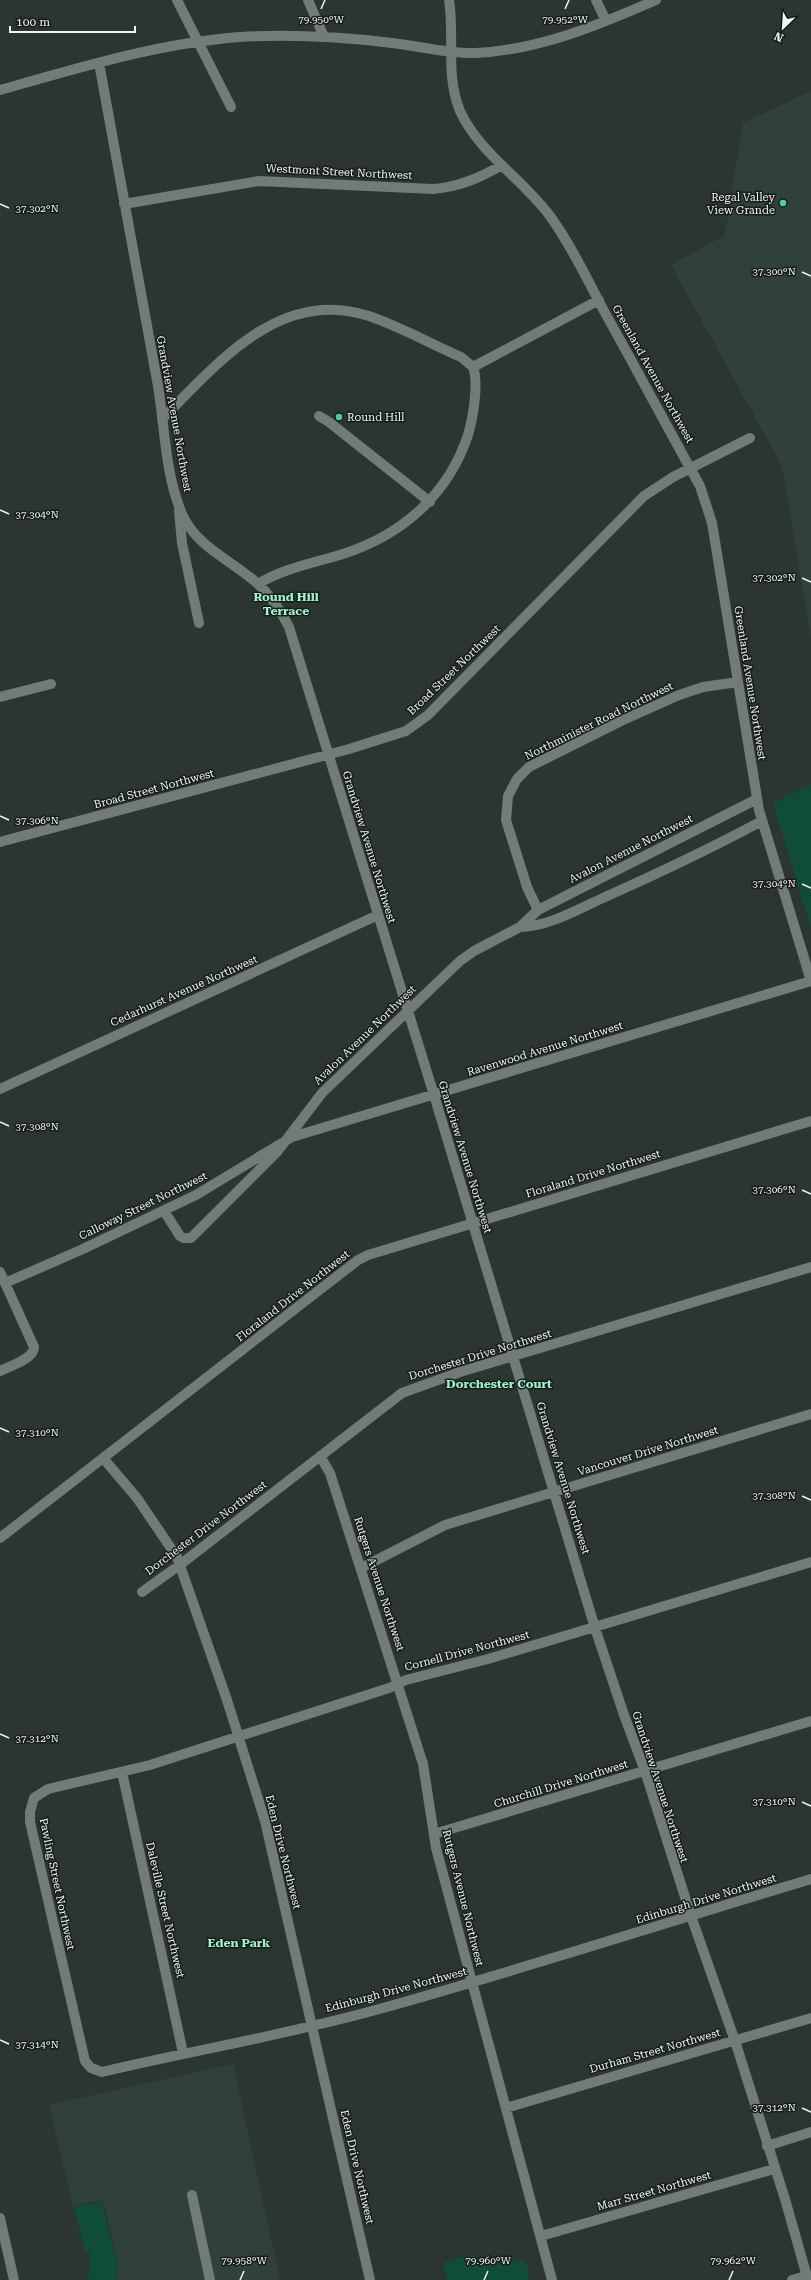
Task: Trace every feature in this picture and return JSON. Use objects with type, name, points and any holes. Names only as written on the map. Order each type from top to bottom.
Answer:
[{"type":"street","points":[[177,0],[231,108]]},
{"type":"street","points":[[308,0],[324,37]]},
{"type":"street","name":"Greenland Avenue Northwest","points":[[449,0],[452,29],[450,52],[451,73],[460,109],[473,133],[502,165],[536,198],[550,216],[700,486],[712,524],[757,799],[762,821],[811,981]]},
{"type":"street","points":[[596,0],[606,21]]},
{"type":"street","points":[[0,90],[99,63],[198,42],[241,37],[324,37],[394,43],[450,52],[475,53],[518,48],[564,36],[606,21],[656,0]]},
{"type":"street","name":"Grandview Avenue Northwest","points":[[99,63],[174,487],[179,507],[187,524],[203,543],[258,584],[273,600],[289,626],[408,1010],[596,1628],[624,1715],[645,1771],[690,1916],[735,2041],[807,2278]]},
{"type":"street","name":"Westmont Street Northwest","points":[[124,204],[259,180],[433,189],[447,188],[479,178],[502,165]]},
{"type":"street","points":[[473,366],[598,300]]},
{"type":"street","points":[[162,419],[252,335],[282,319],[307,312],[340,311],[369,316],[461,357],[473,366],[475,389],[470,429],[456,463],[447,479],[430,502],[414,517],[385,537],[343,554],[281,572],[258,584]]},
{"type":"street","points":[[319,416],[329,422],[430,502]]},
{"type":"street","name":"Broad Street Northwest","points":[[0,842],[328,755],[393,736],[418,724],[644,496],[690,468],[750,438]]},
{"type":"street","points":[[179,507],[182,543],[199,623]]},
{"type":"street","name":"Northminister Road Northwest","points":[[538,910],[527,887],[506,820],[508,796],[516,779],[529,767],[679,694],[703,687],[738,682]]},
{"type":"street","points":[[0,697],[51,684]]},
{"type":"street","name":"Avalon Avenue Northwest","points":[[164,1211],[180,1236],[184,1238],[191,1238],[245,1185],[286,1140],[322,1093],[408,1010],[465,958],[520,927],[538,910],[757,799]]},
{"type":"street","name":"Avalon Avenue Northwest","points":[[520,927],[546,922],[633,886],[688,860],[762,821]]},
{"type":"street","name":"Cedarhurst Avenue Northwest","points":[[0,1089],[378,915]]},
{"type":"street","name":"Ravenwood Avenue Northwest","points":[[286,1140],[811,981]]},
{"type":"street","name":"Floraland Drive Northwest","points":[[0,1538],[358,1260],[368,1255],[472,1223],[811,1121]]},
{"type":"street","name":"Calloway Street Northwest","points":[[5,1283],[164,1211],[222,1181],[286,1140]]},
{"type":"street","name":"Dorchester Drive Northwest","points":[[142,1592],[181,1564],[406,1390],[811,1267]]},
{"type":"street","points":[[0,1272],[34,1347],[34,1351],[30,1356],[0,1371]]},
{"type":"street","name":"Vancouver Drive Northwest","points":[[361,1568],[445,1525],[811,1414]]},
{"type":"street","name":"Rutgers Avenue Northwest","points":[[320,1456],[330,1472],[399,1683],[423,1764],[434,1834],[448,1897],[552,2280]]},
{"type":"street","name":"Eden Drive Northwest","points":[[103,1458],[137,1498],[172,1546],[181,1564],[238,1735],[265,1821],[370,2280]]},
{"type":"street","name":"Cornell Drive Northwest","points":[[85,1780],[122,1772],[182,1755],[238,1735],[389,1688],[399,1683],[596,1628],[811,1562]]},
{"type":"street","name":"Churchill Drive Northwest","points":[[434,1834],[811,1721]]},
{"type":"street","name":"Daleville Street Northwest","points":[[122,1772],[183,2053]]},
{"type":"street","name":"Pawling Street Northwest","points":[[78,2030],[42,1881],[30,1812],[31,1803],[38,1794],[48,1788],[85,1780]]},
{"type":"street","name":"Edinburgh Drive Northwest","points":[[78,2030],[85,2061],[96,2071],[102,2072],[183,2053],[312,2026],[382,2008],[811,1879]]},
{"type":"street","name":"Durham Street Northwest","points":[[506,2108],[811,2018]]},
{"type":"street","points":[[767,2146],[811,2132]]},
{"type":"street","name":"Marr Street Northwest","points":[[541,2236],[774,2169]]},
{"type":"street","points":[[192,2195],[210,2280]]},
{"type":"street","points":[[0,2218],[14,2280]]},
{"type":"street","points":[[792,2280],[807,2278]]},
{"type":"shaded area","points":[[811,91],[811,637],[782,466],[671,265],[725,235],[743,123]]},
{"type":"shaded area","points":[[233,2064],[280,2280],[117,2280],[118,2262],[103,2200],[73,2206],[49,2105]]},
{"type":"green space","points":[[811,784],[811,928],[773,803]]},
{"type":"green space","points":[[102,2202],[117,2263],[116,2280],[88,2280],[90,2252],[85,2252],[74,2207]]},
{"type":"green space","points":[[469,2256],[498,2265],[517,2260],[523,2261],[528,2266],[529,2280],[447,2280],[443,2262]]},
{"type":"place","name":"Regal Valley View Grande","points":[[783,203]]},
{"type":"place","name":"Round Hill","points":[[339,417]]},
{"type":"district","name":"Round Hill Terrace","points":[[286,604]]},
{"type":"district","name":"Dorchester Court","points":[[499,1384]]},
{"type":"district","name":"Eden Park","points":[[239,1943]]}]
